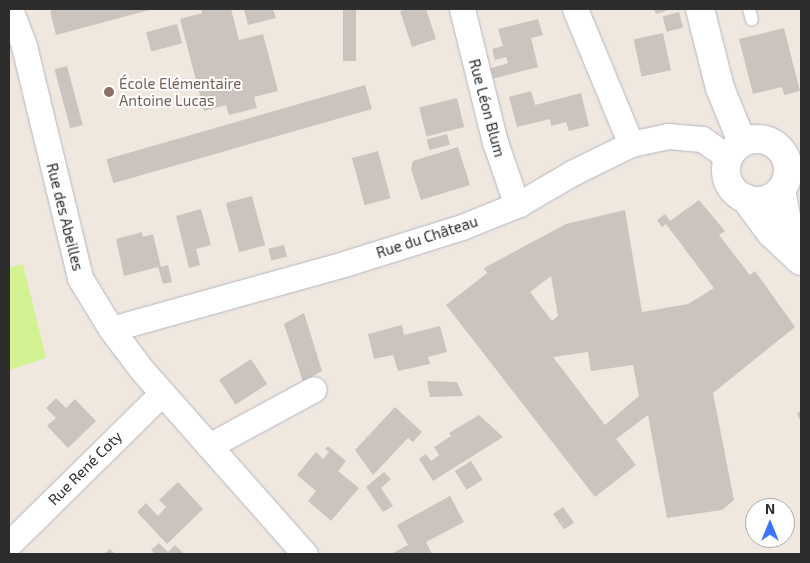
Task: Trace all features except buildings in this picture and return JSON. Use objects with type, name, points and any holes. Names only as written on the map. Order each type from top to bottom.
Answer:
[{"type":"main road","points":[[700,9],[735,150]]},
{"type":"main road","points":[[770,142],[801,138]]},
{"type":"main road","points":[[761,139],[778,147],[788,163],[788,226],[800,260],[771,233],[745,198],[730,186],[726,167],[735,150],[761,139]]},
{"type":"main road","points":[[745,198],[764,200],[789,180]]},
{"type":"street","name":"Rue des Abeilles","points":[[10,9],[24,46],[80,278],[111,329],[162,393],[305,554]]},
{"type":"street","name":"Rue Léon Blum","points":[[462,9],[495,142],[514,197],[519,204]]},
{"type":"street","points":[[575,9],[631,144]]},
{"type":"street","name":"Rue du Château","points":[[111,329],[407,245],[462,227],[519,204],[574,172],[631,144],[668,136],[702,139],[735,150]]},
{"type":"street","points":[[209,446],[314,389]]},
{"type":"street","name":"Rue René Coty","points":[[9,544],[162,393]]},
{"type":"green space","points":[[23,264],[46,358],[9,370],[9,268]]},
{"type":"place","name":"École Elémentaire Antoine Lucas","points":[[109,92]]}]
